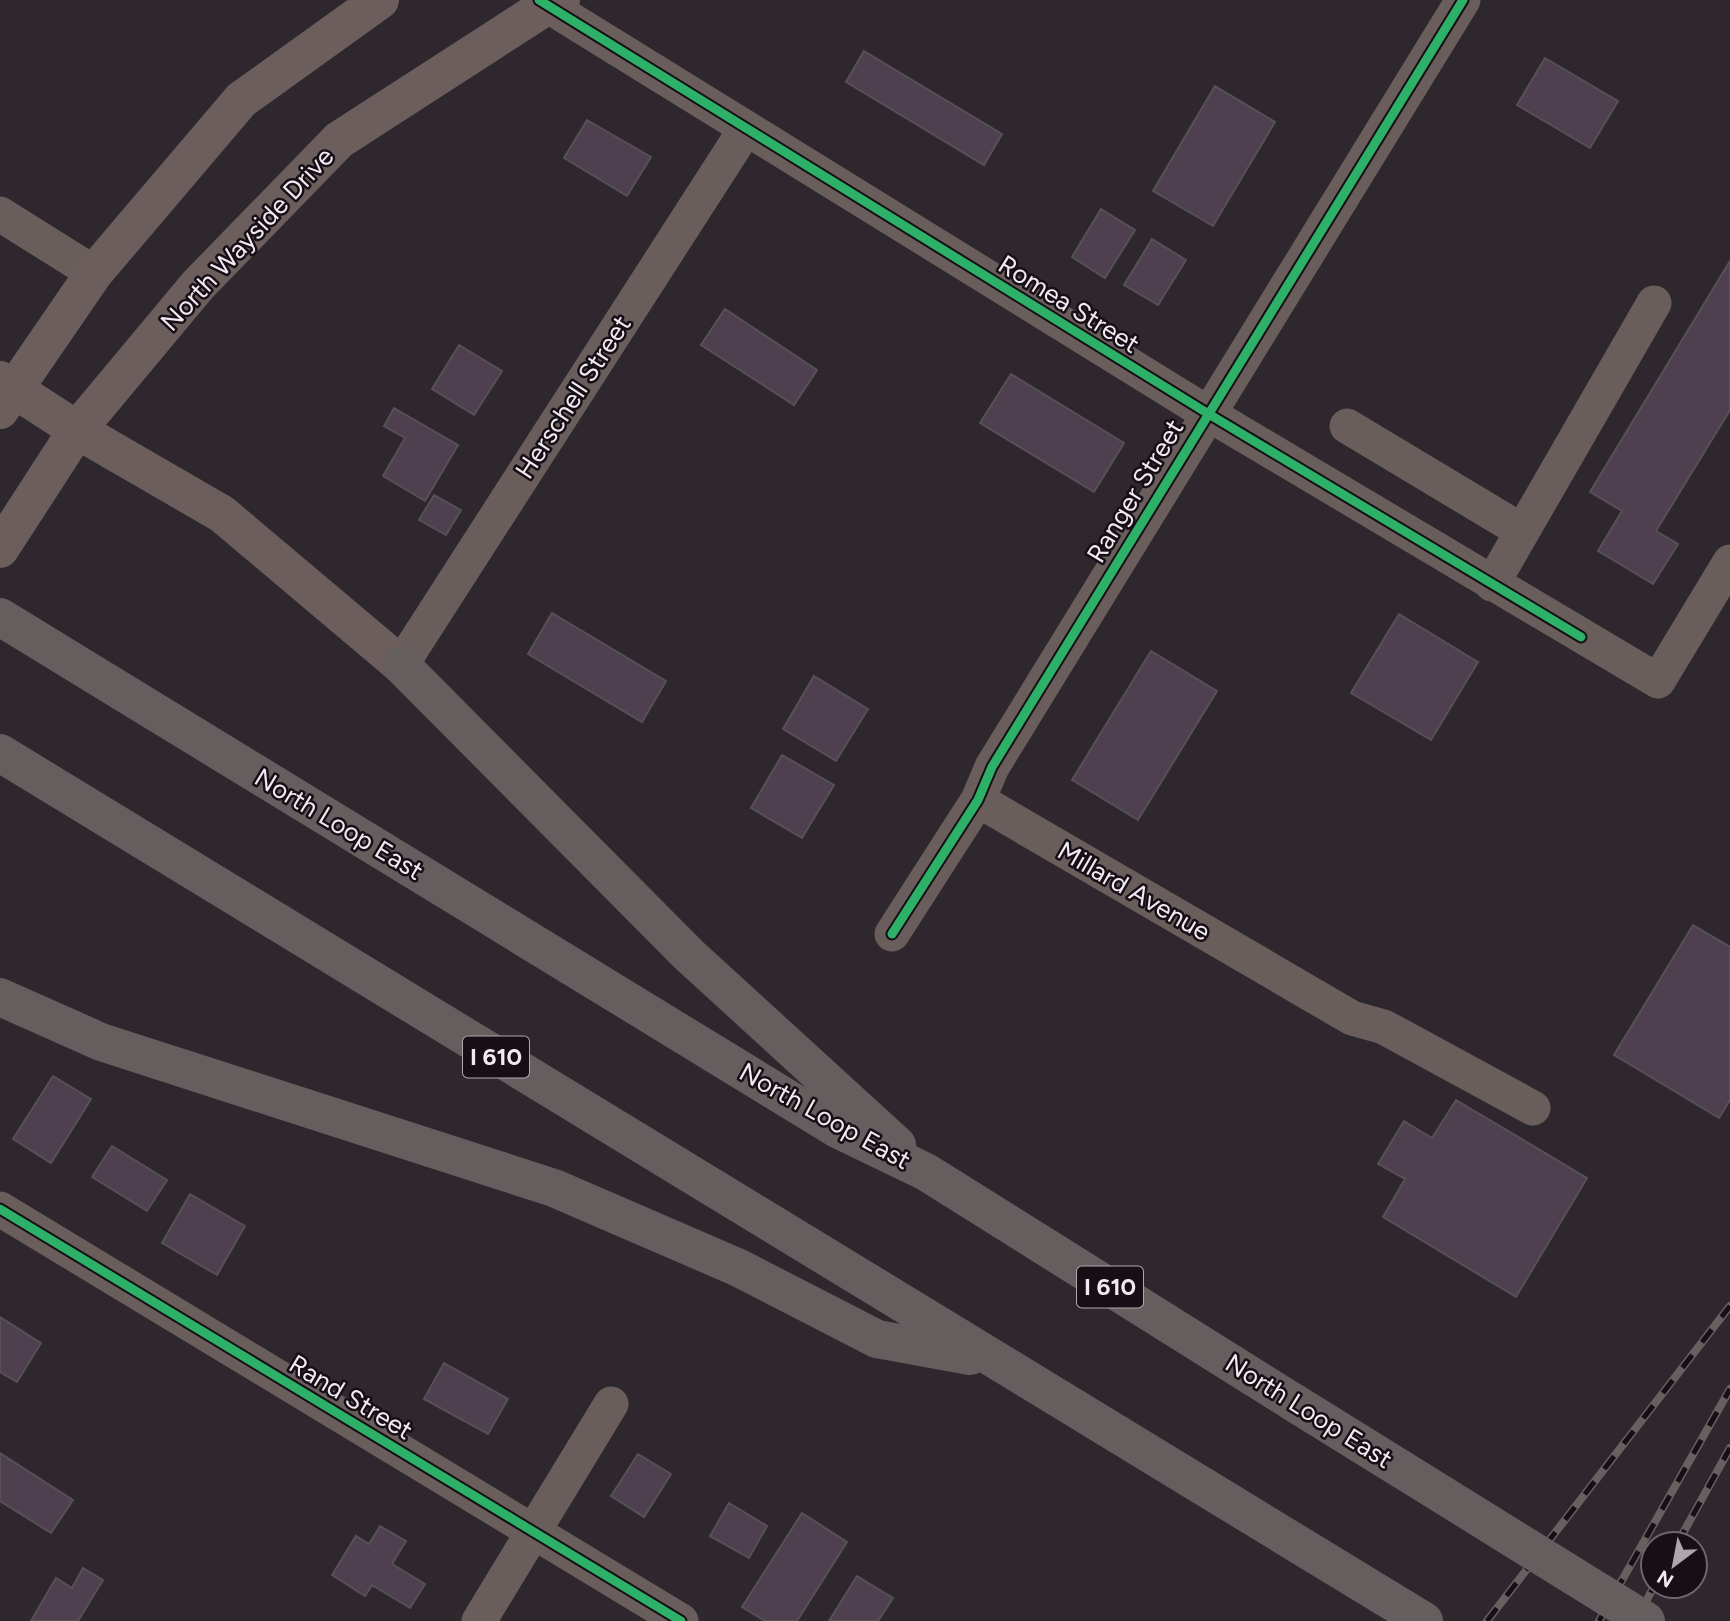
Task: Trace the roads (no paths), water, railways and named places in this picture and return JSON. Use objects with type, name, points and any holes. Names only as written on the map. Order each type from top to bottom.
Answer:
[{"type":"highway","name":"North Loop East","points":[[0,617],[839,1130],[926,1172],[1646,1621]]},
{"type":"highway","points":[[401,665],[689,955],[926,1172]]},
{"type":"highway","name":"I 610","points":[[0,753],[993,1361],[1235,1504],[1424,1621]]},
{"type":"highway","points":[[0,997],[101,1042],[555,1188],[739,1268],[877,1339],[993,1361]]},
{"type":"main road","points":[[380,0],[241,100],[94,273],[5,393],[77,430],[222,513],[401,665]]},
{"type":"main road","name":"North Wayside Drive","points":[[0,549],[77,430],[198,285],[340,140],[549,2]]},
{"type":"street","name":"Ranger Street","points":[[892,934],[978,800],[992,767],[1463,0]]},
{"type":"street","name":"Romea Street","points":[[549,2],[745,130],[1207,413],[1658,681],[1730,562]]},
{"type":"street","name":"Herschell Street","points":[[401,665],[745,130]]},
{"type":"street","points":[[0,214],[94,273]]},
{"type":"street","points":[[1492,584],[1654,303]]},
{"type":"street","points":[[1347,426],[1522,531]]},
{"type":"street","name":"Millard Avenue","points":[[978,800],[1352,1018],[1384,1027],[1533,1108]]},
{"type":"street","name":"Rand Street","points":[[0,1209],[681,1621]]},
{"type":"street","points":[[479,1621],[611,1405]]},
{"type":"railway","points":[[1487,1621],[1730,1306]]},
{"type":"railway","points":[[1599,1621],[1730,1389]]},
{"type":"railway","points":[[1685,1530],[1730,1448]]},
{"type":"railway","points":[[1636,1621],[1647,1600]]}]
